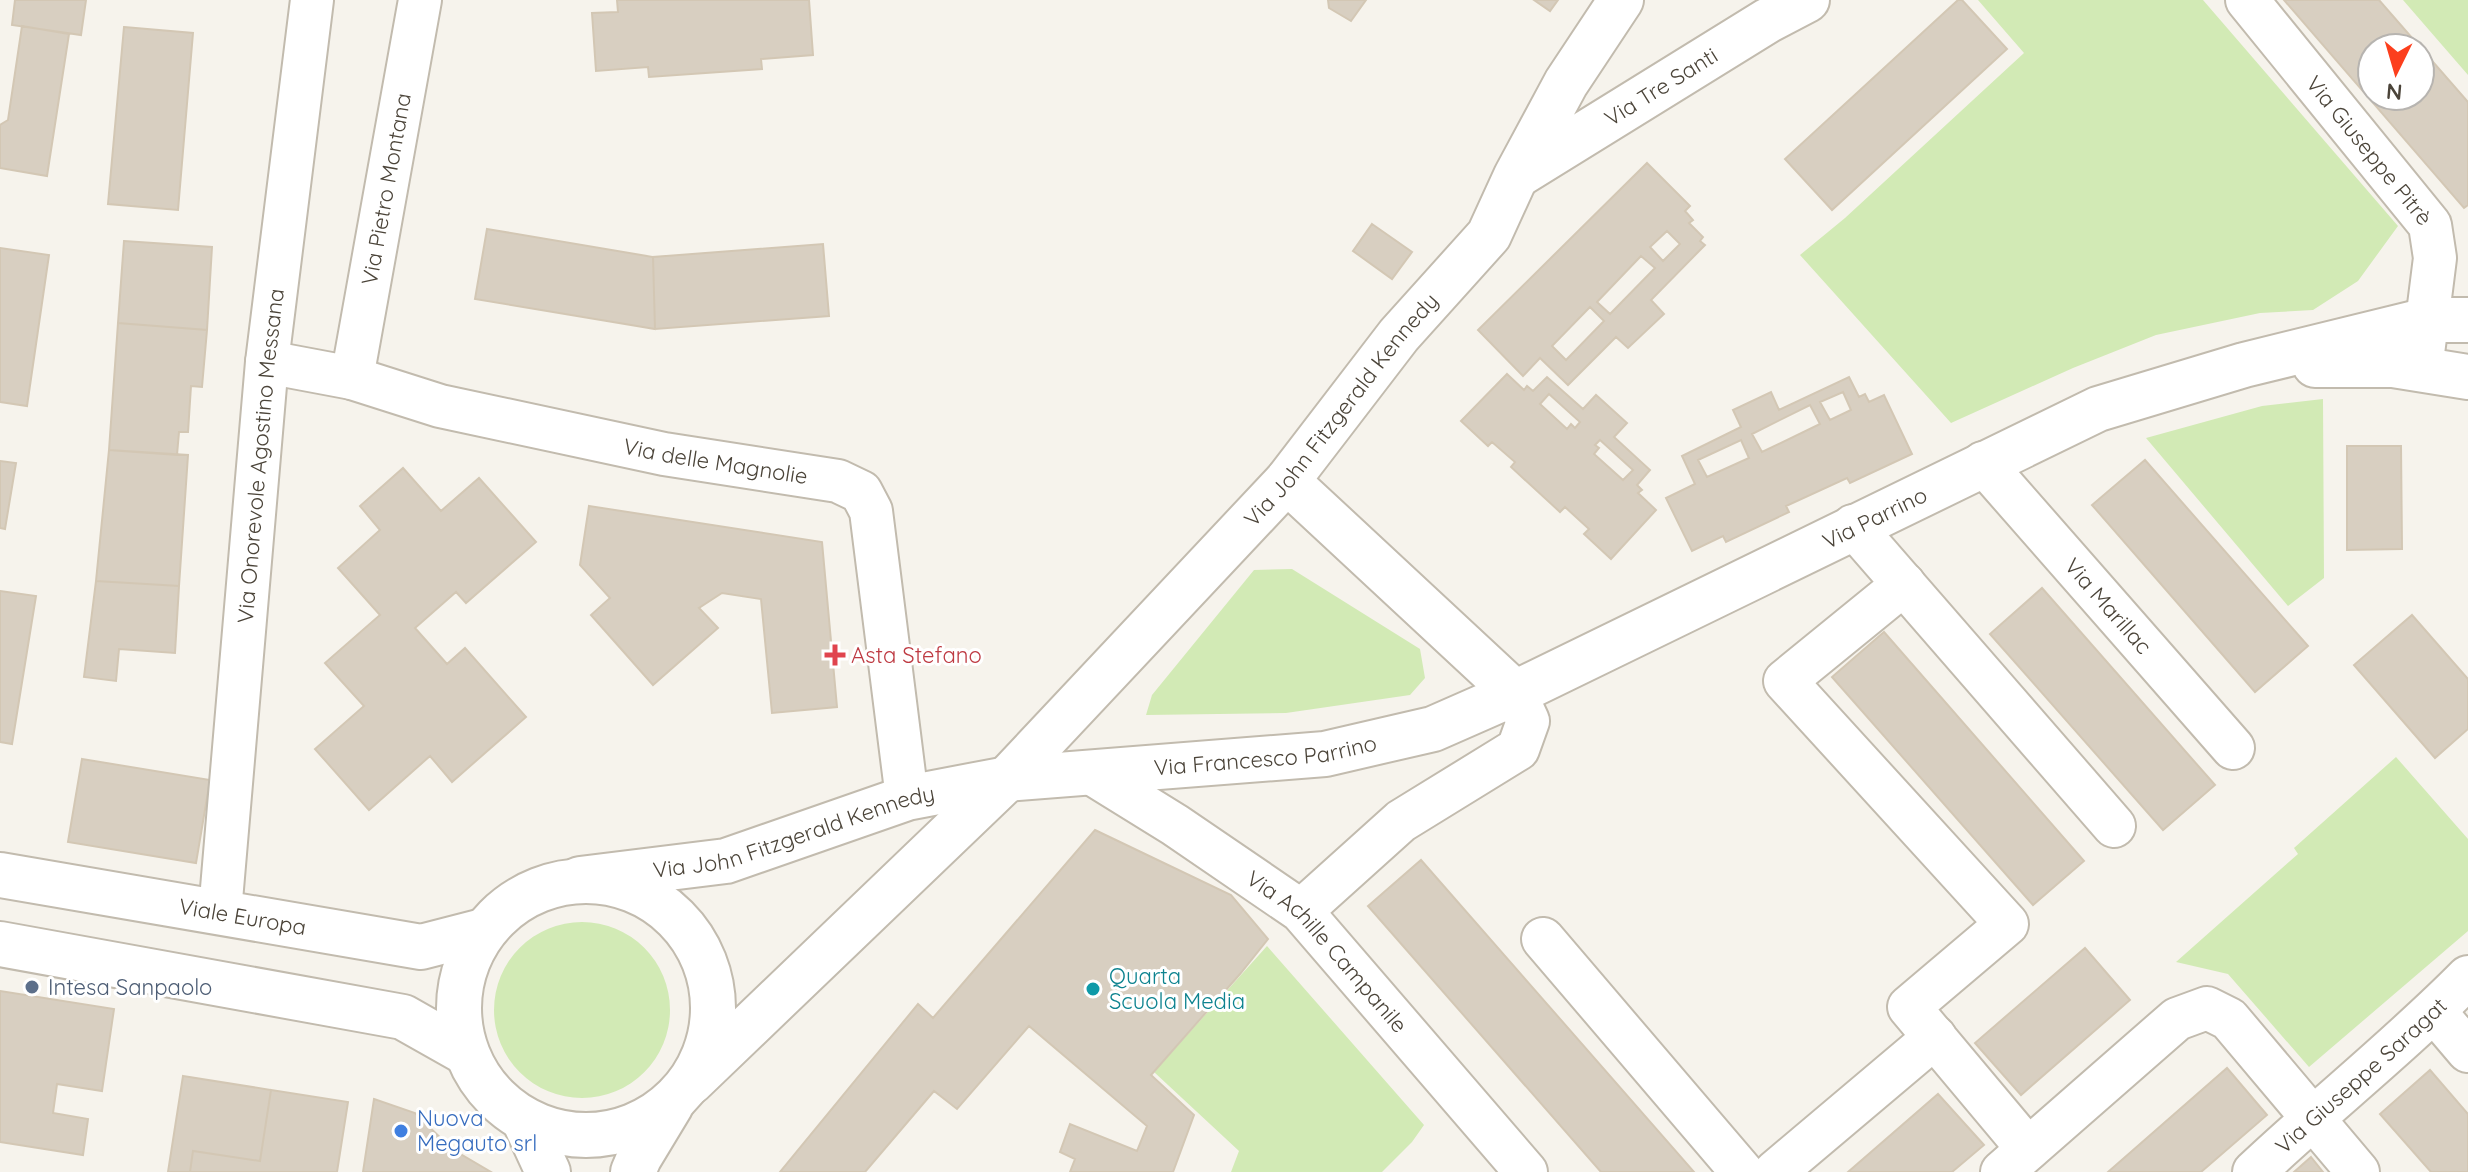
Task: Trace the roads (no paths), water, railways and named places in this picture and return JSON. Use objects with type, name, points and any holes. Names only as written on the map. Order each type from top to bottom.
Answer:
[{"type":"street","name":"Via Onorevole Agostino Messana","points":[[220,912],[267,362],[312,0]]},
{"type":"street","name":"Via Pietro Montana","points":[[352,378],[420,0]]},
{"type":"street","name":"Via John Fitzgerald Kennedy","points":[[682,1093],[1007,779],[1287,481],[1399,335],[1489,235],[1516,176],[1566,83],[1621,0]]},
{"type":"street","name":"Via Tre Santi","points":[[1516,176],[1767,21],[1807,0]]},
{"type":"street","name":"Via Giuseppe Pitrè","points":[[2247,0],[2430,225],[2447,320],[2421,369]]},
{"type":"street","name":"Via Parrino","points":[[1515,693],[2098,409],[2244,365],[2447,320]]},
{"type":"street","name":"Via delle Magnolie","points":[[267,362],[352,378],[440,406],[664,454],[838,481],[861,492],[871,511],[907,798]]},
{"type":"street","name":"Via Parrino","points":[[2244,365],[2393,365],[2468,377]]},
{"type":"street","name":"Via Marillac","points":[[1983,463],[2233,748]]},
{"type":"street","points":[[1287,481],[1515,693],[1528,721],[1518,749],[1401,821],[1301,911]]},
{"type":"street","points":[[1853,526],[2114,826]]},
{"type":"street","points":[[1904,584],[1785,681],[2007,924],[1909,1007],[1935,1037],[2015,1161],[2177,1019],[2207,1008],[2229,1019],[2358,1172]]},
{"type":"street","name":"Via Francesco Parrino","points":[[1007,779],[1325,754],[1433,729],[1515,693]]},
{"type":"street","name":"Via Achille Campanile","points":[[1091,773],[1175,825],[1301,911],[1526,1172]]},
{"type":"street","name":"Via John Fitzgerald Kennedy","points":[[580,879],[726,861],[907,798],[1007,779]]},
{"type":"street","name":"Viale Europa","points":[[0,875],[421,947],[483,931]]},
{"type":"street","points":[[633,1172],[639,1158],[682,1093],[709,1046],[715,1006],[708,965],[688,930],[658,902],[621,884],[580,879],[543,886],[510,904],[483,931],[464,968],[457,1011],[465,1052],[488,1091],[524,1120],[561,1134],[601,1135],[639,1124],[682,1093]]},
{"type":"street","points":[[1543,939],[1742,1172]]},
{"type":"street","points":[[0,944],[403,1017],[465,1052]]},
{"type":"street","name":"Via Giuseppe Saragat","points":[[2254,1172],[2468,977]]},
{"type":"street","points":[[2434,1011],[2468,1051]]},
{"type":"street","points":[[1775,1172],[1935,1037]]},
{"type":"street","points":[[524,1120],[548,1172]]},
{"type":"place","name":"Asta Stefano","points":[[835,655]]},
{"type":"place","name":"Intesa Sanpaolo","points":[[32,987]]},
{"type":"place","name":"Quarta Scuola Media","points":[[1093,989]]},
{"type":"place","name":"Nuova Megauto srl","points":[[401,1131]]}]
